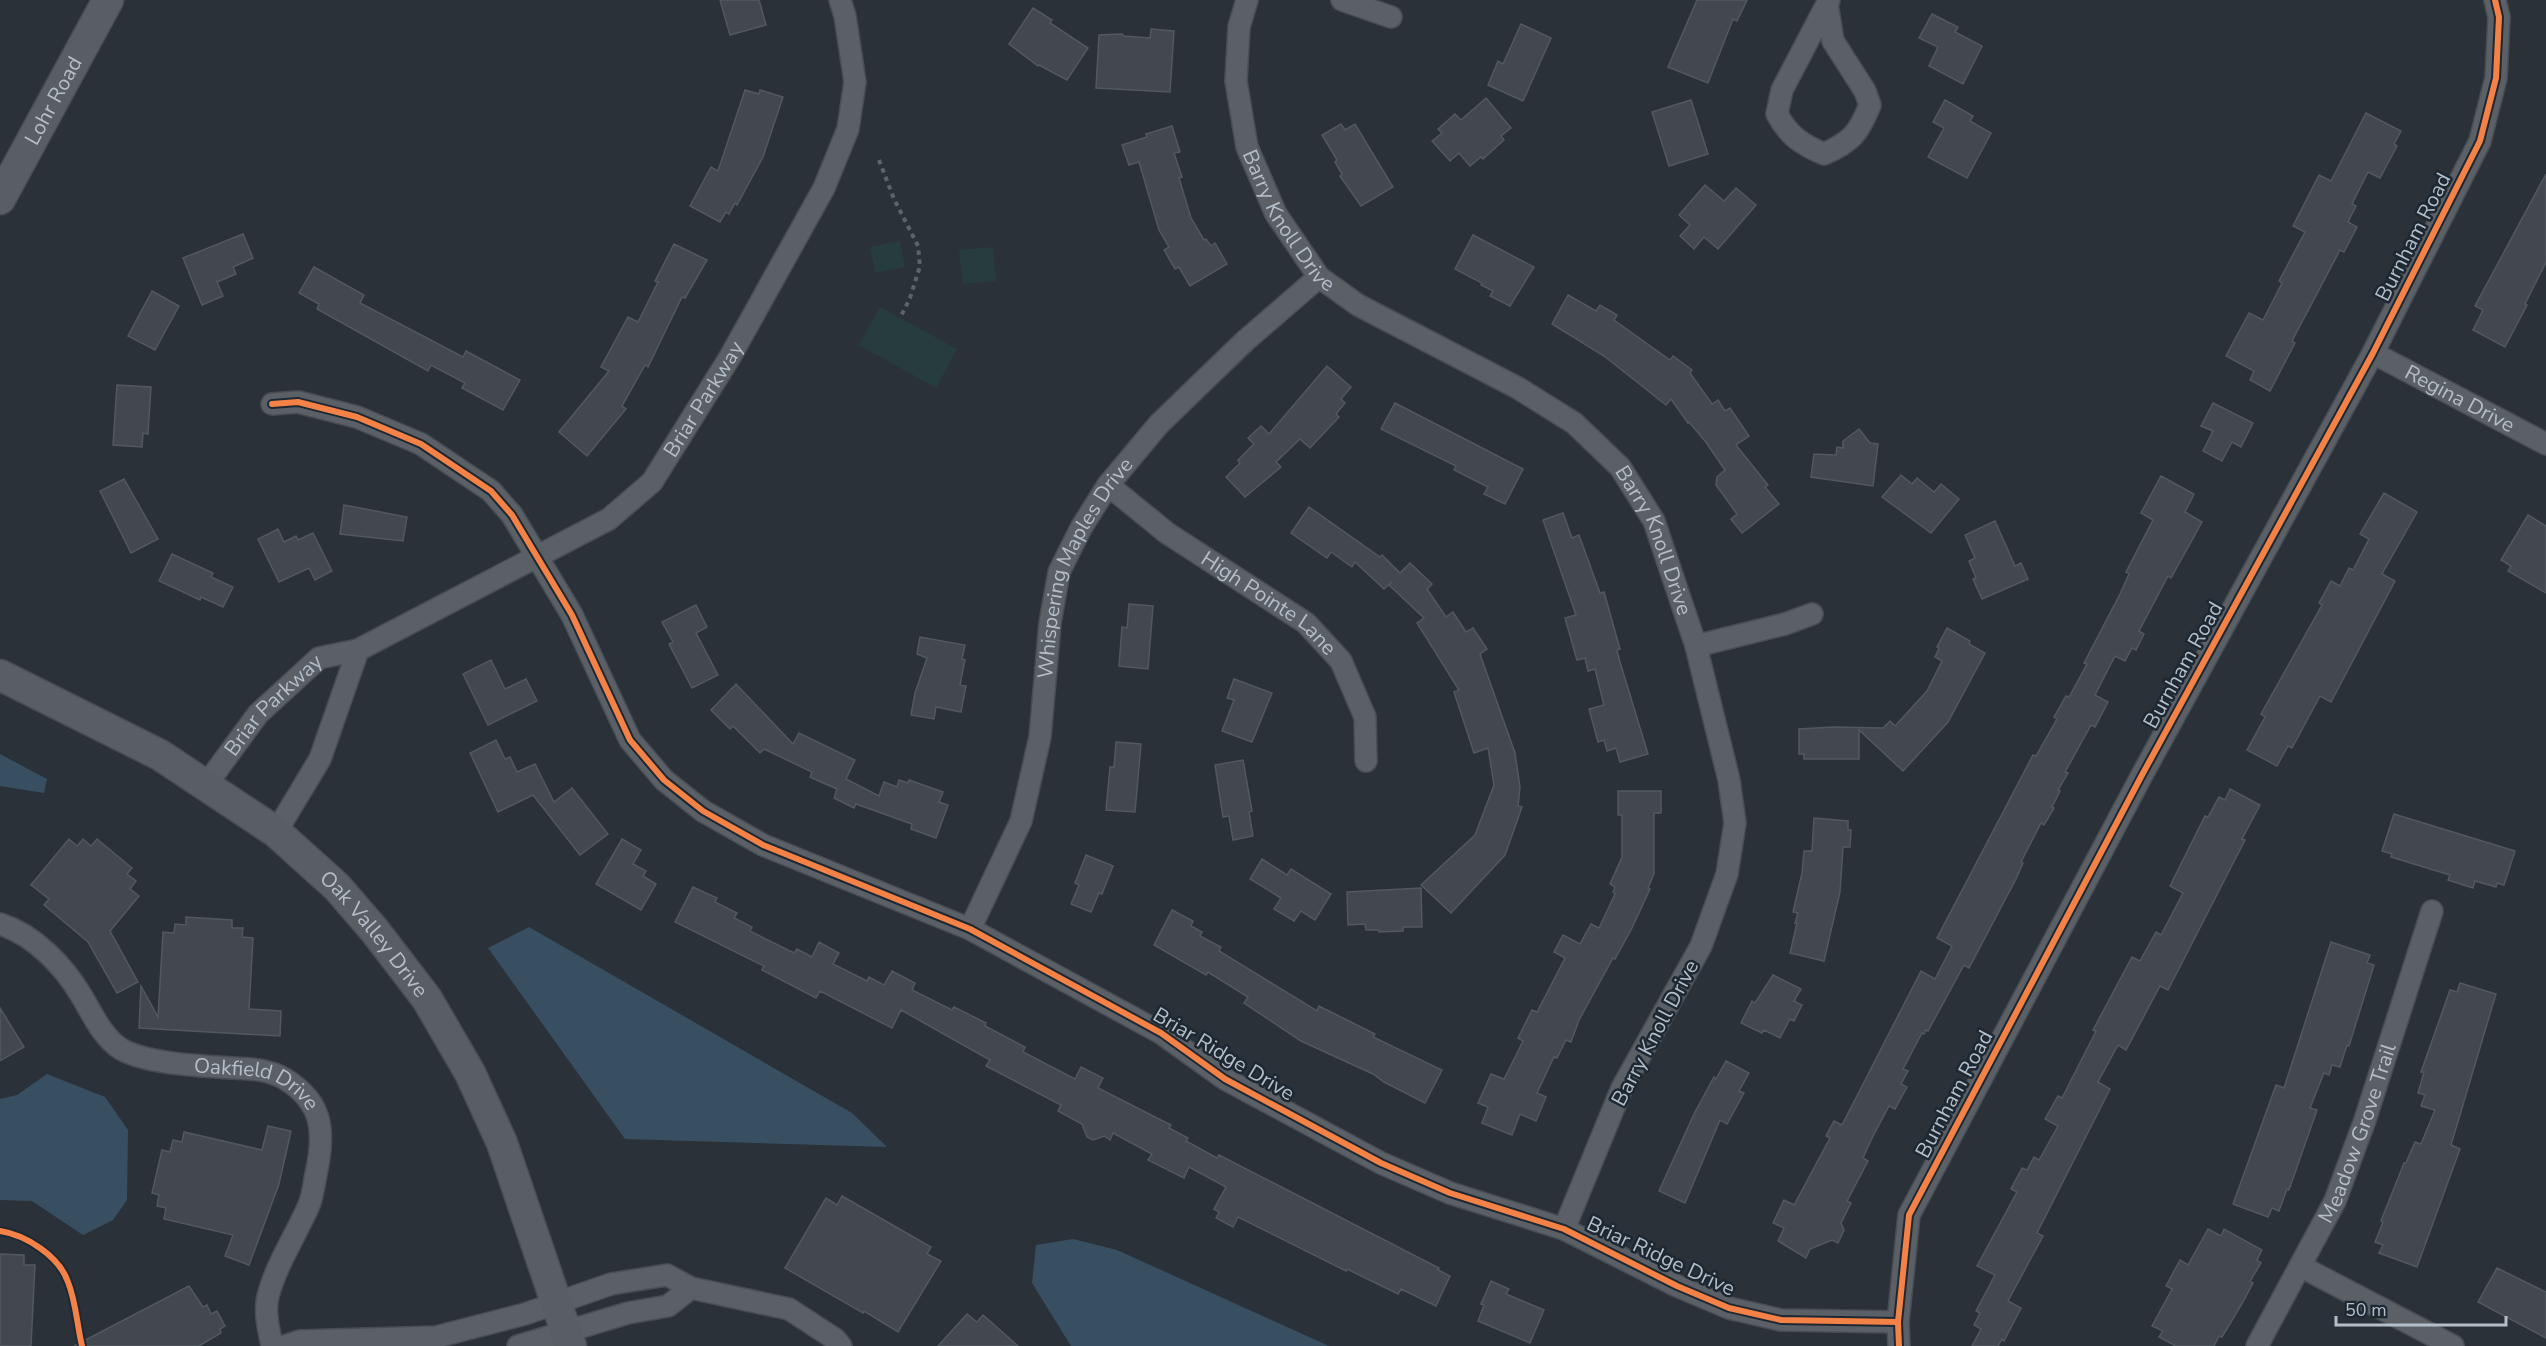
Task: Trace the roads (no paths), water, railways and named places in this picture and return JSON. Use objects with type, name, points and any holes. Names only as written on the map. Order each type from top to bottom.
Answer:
[{"type":"street","name":"Lohr Road","points":[[0,199],[108,0]]},
{"type":"street","name":"Briar Parkway","points":[[206,785],[258,714],[319,658],[358,650],[609,519],[652,482],[730,357],[818,198],[848,129],[855,82],[845,16],[840,0]]},
{"type":"street","name":"Barry Knoll Drive","points":[[1247,0],[1239,27],[1236,81],[1246,147],[1276,214],[1318,277],[1358,305],[1537,400],[1574,423],[1620,467],[1654,521],[1696,646],[1729,780],[1735,823],[1727,874],[1701,946],[1622,1089],[1564,1229]]},
{"type":"street","points":[[1342,0],[1391,17]]},
{"type":"street","name":"Burnham Road","points":[[1899,1346],[1898,1322],[1909,1215],[2142,775],[2373,353],[2480,141],[2496,78],[2499,17],[2494,0]]},
{"type":"street","points":[[1828,2],[1833,41],[1864,91],[1870,105],[1856,136],[1824,154],[1806,146],[1786,131],[1777,114],[1782,90],[1828,2]]},
{"type":"street","name":"Whispering Maples Drive","points":[[970,929],[1021,821],[1040,737],[1050,623],[1059,572],[1081,528],[1108,485],[1159,424],[1245,341],[1318,277]]},
{"type":"street","name":"Regina Drive","points":[[2373,353],[2546,444]]},
{"type":"street","name":"Briar Ridge Drive","points":[[272,404],[298,402],[357,417],[421,444],[491,491],[512,515],[572,615],[630,740],[664,780],[703,811],[763,845],[970,929],[1161,1033],[1225,1079],[1381,1163],[1450,1193],[1564,1229],[1677,1286],[1729,1308],[1781,1320],[1898,1322]]},
{"type":"street","name":"High Pointe Lane","points":[[1108,485],[1167,533],[1306,623],[1341,661],[1365,717],[1366,761]]},
{"type":"street","points":[[1696,646],[1785,624],[1812,614]]},
{"type":"street","name":"Briar Parkway","points":[[276,831],[320,759],[358,650]]},
{"type":"street","name":"Oak Valley Drive","points":[[0,675],[160,755],[276,831],[338,887],[427,999],[470,1073],[502,1143],[564,1327]]},
{"type":"street","name":"Meadow Grove Trail","points":[[2257,1346],[2335,1201],[2362,1130],[2432,911]]},
{"type":"street","name":"Oakfield Drive","points":[[0,924],[32,941],[58,963],[80,993],[98,1025],[119,1047],[139,1058],[260,1069],[283,1078],[303,1092],[317,1111],[322,1131],[320,1160],[310,1203],[267,1298],[267,1320],[272,1346]]},
{"type":"street","points":[[2300,1266],[2453,1346]]},
{"type":"street","points":[[518,1346],[564,1327],[611,1284],[667,1275],[691,1288],[789,1309],[835,1339],[841,1346]]},
{"type":"street","points":[[285,1346],[300,1341],[436,1337],[564,1327],[628,1312],[668,1306],[691,1288]]},
{"type":"water","points":[[0,754],[47,779],[44,793],[0,786]]},
{"type":"water","points":[[529,927],[852,1113],[887,1147],[625,1139],[488,948]]},
{"type":"water","points":[[47,1074],[105,1097],[128,1130],[127,1200],[113,1220],[83,1235],[32,1201],[0,1200],[0,1099],[17,1095]]},
{"type":"water","points":[[1073,1239],[1117,1250],[1329,1346],[1071,1346],[1032,1283],[1036,1245]]}]
